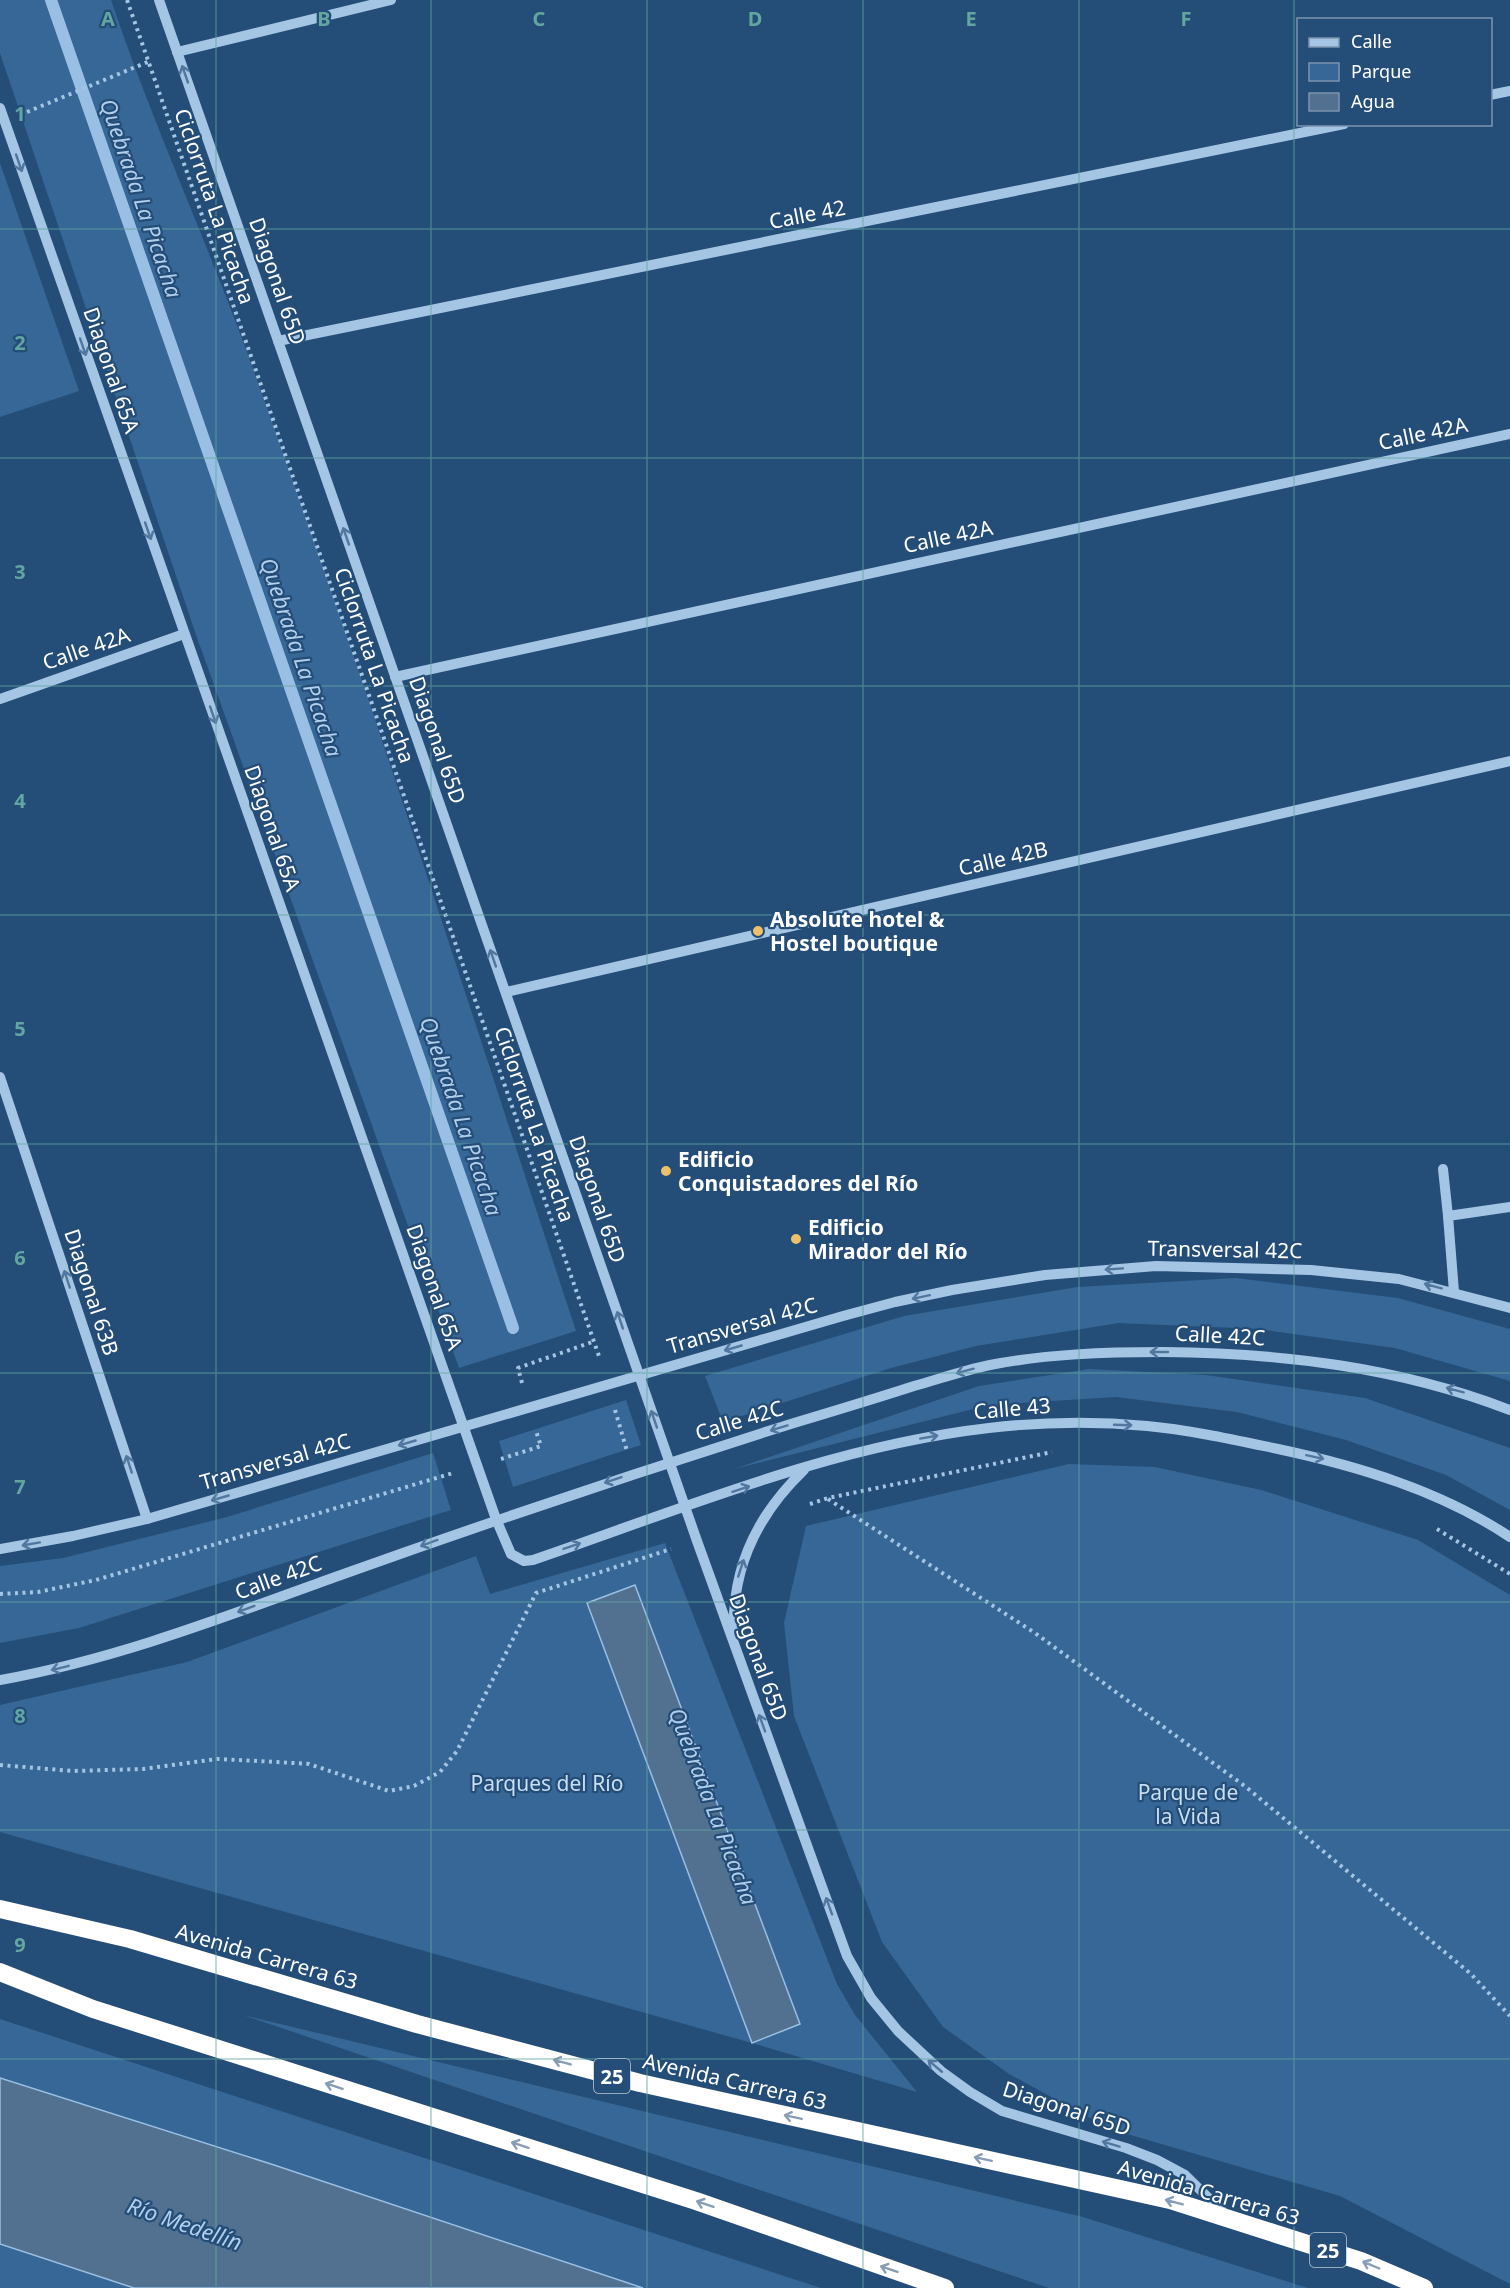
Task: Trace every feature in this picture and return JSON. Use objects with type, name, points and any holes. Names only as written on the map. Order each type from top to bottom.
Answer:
[{"type":"highway","name":"Avenida Carrera 63","points":[[0,1909],[130,1939],[417,2024],[640,2083],[1127,2190],[1230,2218],[1361,2261],[1424,2288]]},
{"type":"highway","points":[[0,1972],[93,2010],[696,2201],[945,2288]]},
{"type":"street","name":"Diagonal 65D","points":[[159,0],[734,1647],[847,1956],[884,2016],[919,2052],[970,2092],[1002,2111],[1126,2148],[1157,2160],[1185,2175],[1230,2218]]},
{"type":"street","points":[[177,52],[391,0]]},
{"type":"street","points":[[1492,95],[1510,91]]},
{"type":"street","name":"Diagonal 65A","points":[[0,108],[496,1519],[508,1549],[516,1558]]},
{"type":"street","name":"Calle 42","points":[[278,341],[1334,126]]},
{"type":"street","name":"Calle 42A","points":[[395,676],[1510,434]]},
{"type":"street","name":"Calle 42A","points":[[0,699],[184,633]]},
{"type":"street","name":"Calle 42B","points":[[506,992],[1510,761]]},
{"type":"street","name":"Diagonal 63B","points":[[0,1077],[147,1519]]},
{"type":"street","points":[[1443,1169],[1454,1292]]},
{"type":"street","points":[[1448,1216],[1510,1207]]},
{"type":"street","name":"Transversal 42C","points":[[0,1549],[73,1536],[147,1519],[895,1302],[1045,1275],[1156,1266],[1255,1267],[1322,1271],[1399,1279],[1510,1308]]},
{"type":"street","name":"Calle 42C","points":[[0,1680],[85,1661],[177,1634],[496,1519],[669,1462],[989,1365],[1055,1355],[1111,1352],[1216,1353],[1322,1361],[1462,1392],[1510,1410]]},
{"type":"street","name":"Calle 43","points":[[516,1558],[524,1561],[533,1560],[685,1507],[871,1449],[925,1437],[990,1427],[1066,1423],[1147,1426],[1336,1461],[1417,1489],[1490,1524],[1510,1537]]},
{"type":"street","points":[[734,1647],[734,1601],[737,1579],[748,1546],[784,1490],[808,1467]]},
{"type":"path","name":"Ciclorruta La Picacha","points":[[127,0],[595,1341],[518,1368]]},
{"type":"path","points":[[28,112],[131,68]]},
{"type":"path","points":[[1063,1449],[828,1498],[1035,1634],[1246,1787],[1471,1974],[1510,2016]]},
{"type":"path","points":[[0,1594],[38,1592],[96,1580],[421,1483]]},
{"type":"path","points":[[1431,1526],[1510,1574]]},
{"type":"path","points":[[0,1765],[72,1771],[143,1769],[217,1759],[277,1762],[309,1764],[389,1791],[414,1786],[440,1772],[457,1751],[536,1593],[656,1553]]},
{"type":"green space","points":[[0,0],[111,0],[142,86],[244,344],[331,589],[576,1331],[459,1368],[195,632],[0,53]]},
{"type":"green space","points":[[0,163],[79,391],[0,417]]},
{"type":"green space","points":[[1236,1278],[1398,1298],[1510,1329],[1510,1381],[1395,1348],[1258,1329],[1119,1323],[976,1346],[891,1368],[723,1422],[705,1376],[904,1316],[1077,1287]]},
{"type":"green space","points":[[1089,1369],[1206,1375],[1365,1398],[1510,1448],[1510,1510],[1446,1475],[1346,1440],[1237,1412],[1116,1397],[989,1405],[734,1469],[979,1386]]},
{"type":"green space","points":[[626,1400],[641,1445],[513,1487],[499,1441]]},
{"type":"green space","points":[[433,1453],[451,1510],[79,1628],[0,1643],[0,1566],[63,1558],[227,1517]]},
{"type":"green space","name":"Parque de la Vida","points":[[1069,1464],[1155,1467],[1261,1490],[1418,1540],[1510,1595],[1510,2284],[1340,2196],[1110,2129],[1009,2074],[943,2027],[882,1942],[794,1716],[784,1623],[806,1526]]},
{"type":"green space","name":"Parques del Río","points":[[665,1543],[837,1984],[855,2015],[917,2092],[752,2043],[0,1832],[0,1705],[187,1662],[476,1556],[490,1594]]},
{"type":"green space","points":[[243,2015],[1083,2217],[1308,2288],[1049,2288]]},
{"type":"green space","points":[[0,2019],[821,2288],[637,2288],[0,2081]]},
{"type":"green space","points":[[0,2244],[134,2288],[0,2288]]},
{"type":"water","points":[[635,1585],[800,2024],[752,2043],[587,1603]]},
{"type":"water","name":"Río Medellín","points":[[0,2078],[271,2164],[643,2288],[134,2288],[0,2244]]},
{"type":"waterway","name":"Quebrada La Picacha","points":[[51,0],[513,1328]]},
{"type":"place","name":"Absolute hotel & Hostel boutique","points":[[758,931]]},
{"type":"place","name":"Edificio Conquistadores del Río","points":[[666,1171]]},
{"type":"place","name":"Edificio Mirador del Río","points":[[796,1239]]}]
